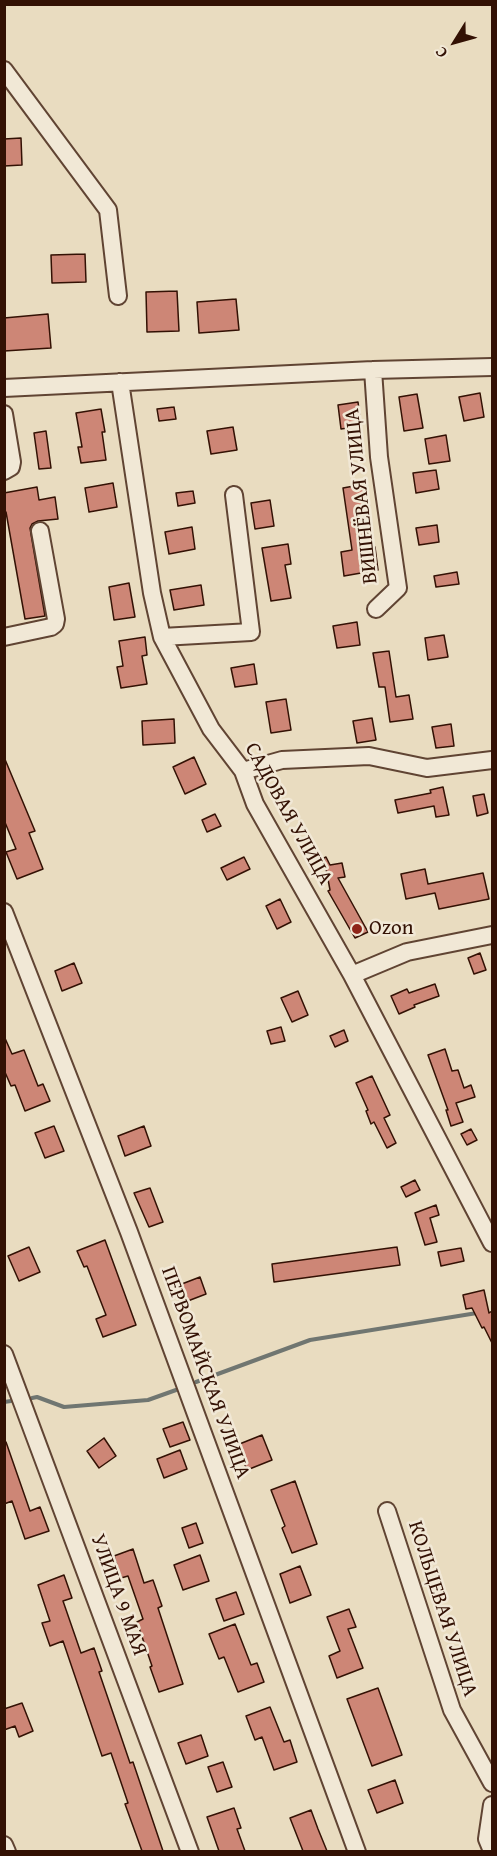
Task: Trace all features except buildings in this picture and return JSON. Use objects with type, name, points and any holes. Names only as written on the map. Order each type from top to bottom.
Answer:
[{"type":"street","points":[[4,70],[108,210],[118,296]]},
{"type":"street","points":[[4,388],[373,370],[492,367]]},
{"type":"street","name":"ВИШНЁВАЯ УЛИЦА","points":[[373,370],[379,457],[398,588],[376,609]]},
{"type":"street","name":"САДОВАЯ УЛИЦА","points":[[120,382],[152,593],[162,637],[211,729],[243,771],[255,804],[352,975],[492,1243]]},
{"type":"street","points":[[4,414],[12,462],[11,467],[4,471]]},
{"type":"street","points":[[162,637],[251,632],[234,495]]},
{"type":"street","points":[[4,637],[51,627],[55,624],[40,531]]},
{"type":"street","points":[[243,771],[282,760],[369,756],[427,768],[492,760]]},
{"type":"street","name":"ПЕРВОМАЙСКАЯ УЛИЦА","points":[[4,912],[129,1232],[357,1851]]},
{"type":"street","points":[[352,975],[407,952],[492,935]]},
{"type":"street","name":"УЛИЦА 9 МАЯ","points":[[4,1354],[190,1851]]},
{"type":"street","name":"КОЛЬЦЕВАЯ УЛИЦА","points":[[387,1511],[452,1710],[492,1783]]},
{"type":"street","points":[[492,1805],[487,1839],[492,1851]]},
{"type":"street","points":[[4,1845],[7,1851]]},
{"type":"waterway","points":[[196,1382],[310,1340],[477,1313]]},
{"type":"waterway","points":[[32,1398],[37,1397],[64,1407],[148,1400],[176,1390]]},
{"type":"waterway","points":[[4,1402],[11,1401]]},
{"type":"place","name":"Ozon","points":[[357,929]]}]
